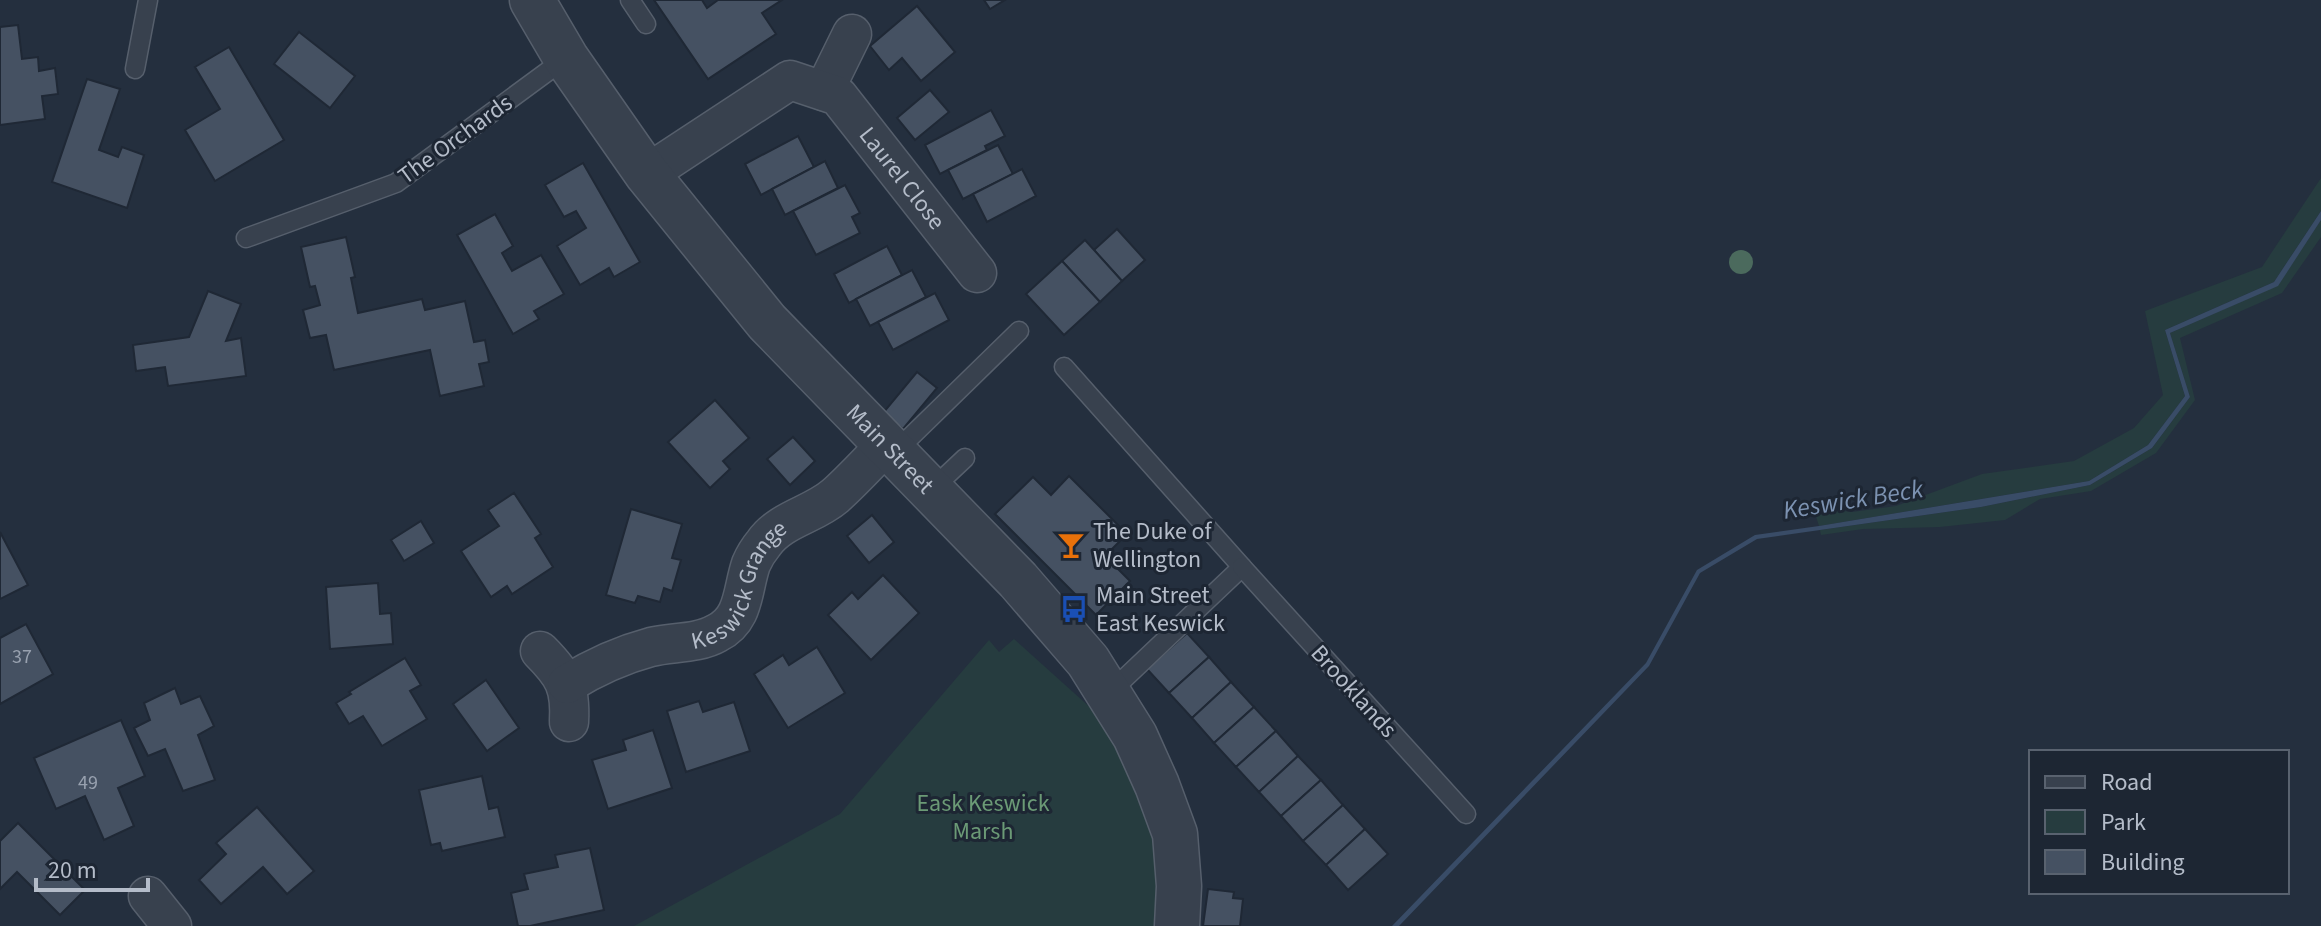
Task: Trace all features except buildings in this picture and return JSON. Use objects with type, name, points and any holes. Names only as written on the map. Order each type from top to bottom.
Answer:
[{"type":"street","name":"Main Street","points":[[532,0],[566,58],[647,174],[767,322],[1027,590],[1088,661],[1135,736],[1175,834],[1179,886],[1177,926]]},
{"type":"street","points":[[824,91],[852,34]]},
{"type":"street","name":"Laurel Close","points":[[647,174],[790,80],[838,96],[977,273]]},
{"type":"street","name":"Keswick Grange","points":[[567,684],[630,653],[719,633],[742,606],[752,563],[765,541],[785,523],[809,513],[833,497],[891,448]]},
{"type":"street","points":[[540,651],[556,666],[567,684],[569,722]]},
{"type":"street","points":[[148,896],[172,926]]},
{"type":"lane","points":[[135,69],[148,0]]},
{"type":"lane","points":[[630,0],[646,24]]},
{"type":"lane","name":"The Orchards","points":[[246,238],[396,183],[566,58]]},
{"type":"lane","points":[[891,448],[1019,331]]},
{"type":"lane","name":"Brooklands","points":[[1064,367],[1466,814]]},
{"type":"lane","points":[[931,490],[965,458]]},
{"type":"lane","points":[[1108,694],[1242,567]]},
{"type":"green space","points":[[2321,178],[2321,211],[2274,282],[2165,330],[2185,396],[2148,445],[2089,481],[1819,526],[1813,507],[1852,512],[1896,506],[1982,474],[2074,461],[2134,428],[2163,395],[2145,311],[2262,267]]},
{"type":"green space","points":[[2321,220],[2321,237],[2282,293],[2180,338],[2195,400],[2156,453],[2091,491],[2040,499],[2005,520],[1940,527],[1863,529],[1821,535],[1820,530],[1981,507],[2090,485],[2152,448],[2190,397],[2170,333],[2278,285]]},
{"type":"green space","name":"Eask Keswick Marsh","points":[[1014,639],[1103,719],[1148,812],[1158,869],[1154,926],[634,926],[840,814],[989,640],[999,652]]},
{"type":"water","points":[[2321,211],[2321,220],[2278,286],[2170,333],[2190,397],[2152,448],[2090,485],[1981,507],[1757,539],[1700,573],[1649,666],[1399,926],[1392,926],[1646,663],[1697,570],[1755,535],[2089,481],[2148,445],[2185,396],[2165,330],[2274,282]]},
{"type":"place","name":"The Duke of Wellington","points":[[1071,545]]},
{"type":"place","name":"Main Street East Keswick","points":[[1074,609]]},
{"type":"water label","name":"Keswick Beck","points":[[1853,499]]}]
